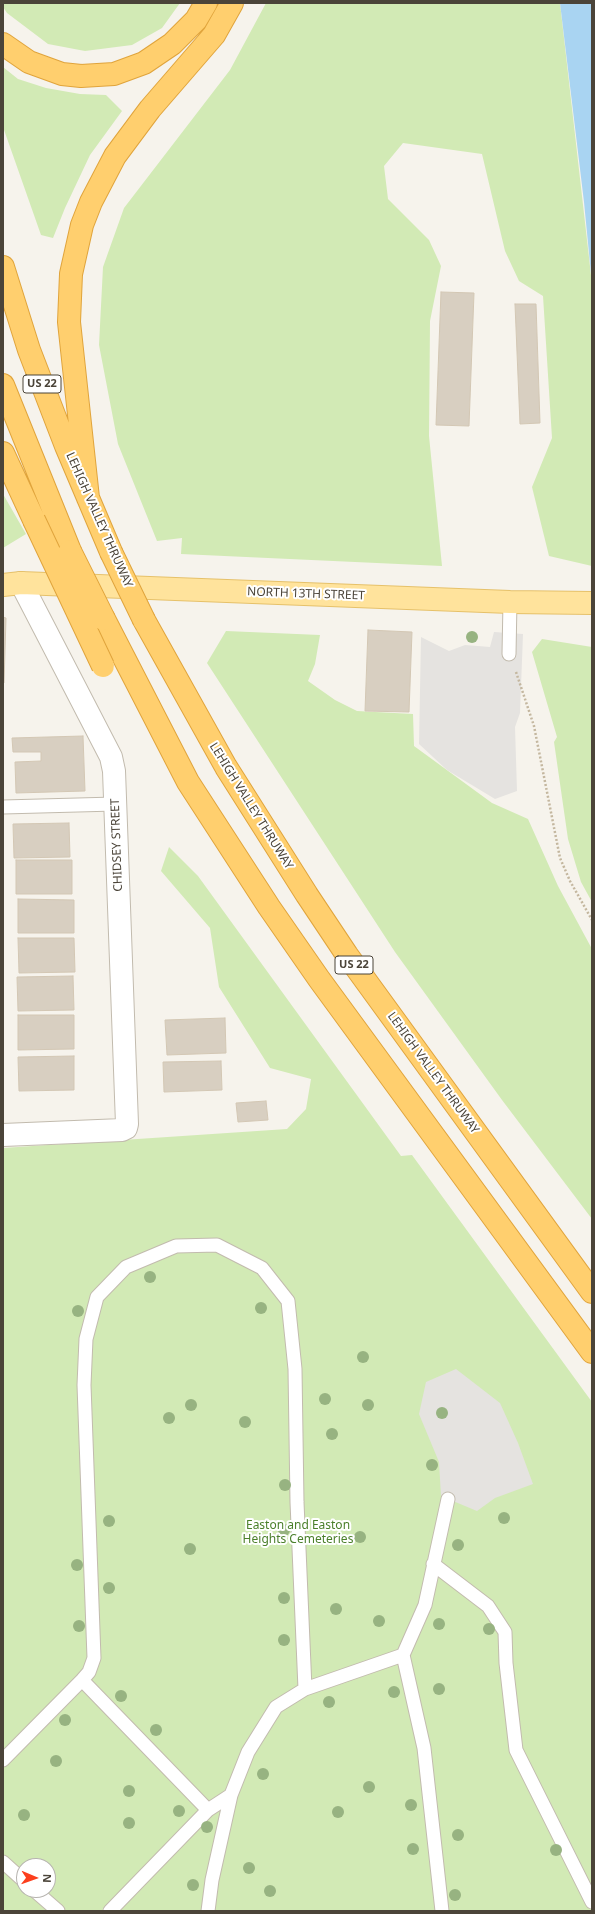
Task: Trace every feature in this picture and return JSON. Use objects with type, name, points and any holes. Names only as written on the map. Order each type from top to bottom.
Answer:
[{"type":"highway","points":[[3,44],[29,62],[62,74],[92,76],[114,74],[144,63],[172,44],[196,20],[206,3]]},
{"type":"highway","points":[[88,498],[69,322],[71,274],[82,225],[102,179],[122,145],[150,109],[204,47],[224,18],[232,3]]},
{"type":"highway","name":"LEHIGH VALLEY THRUWAY","points":[[3,268],[29,350],[111,552],[144,620],[226,767],[347,955],[592,1292]]},
{"type":"highway","name":"US 22","points":[[3,385],[70,551],[188,782],[274,914],[319,979],[592,1352]]},
{"type":"highway","points":[[3,453],[103,666],[140,690]]},
{"type":"main road","name":"NORTH 13TH STREET","points":[[9,582],[510,602],[592,603]]},
{"type":"street","name":"CHIDSEY STREET","points":[[3,1135],[122,1130],[126,1128],[127,1124],[116,804],[114,771],[111,757],[9,582]]},
{"type":"lane","points":[[509,654],[510,602]]},
{"type":"lane","points":[[3,807],[116,804]]},
{"type":"lane","points":[[3,1760],[82,1680],[89,1672],[94,1658],[84,1385],[86,1339],[97,1298],[126,1267],[176,1246],[217,1245],[262,1268],[288,1301],[295,1369],[297,1502],[306,1689]]},
{"type":"lane","points":[[442,1911],[424,1748],[403,1654],[425,1605],[448,1499]]},
{"type":"lane","points":[[433,1564],[488,1606],[505,1632],[506,1663],[516,1750],[592,1902]]},
{"type":"lane","points":[[208,1911],[212,1880],[231,1795],[248,1752],[276,1708],[306,1689],[403,1654]]},
{"type":"lane","points":[[82,1680],[208,1810]]},
{"type":"lane","points":[[110,1911],[208,1810],[231,1795]]},
{"type":"lane","points":[[3,1862],[16,1874]]},
{"type":"lane","points":[[43,1898],[58,1911]]},
{"type":"path","points":[[509,654],[534,726],[560,858],[570,881],[592,920]]},
{"type":"green space","points":[[3,3],[180,3],[162,28],[132,45],[85,51],[48,44],[7,13],[3,7]]},
{"type":"green space","points":[[266,3],[560,3],[592,284],[592,566],[549,556],[532,487],[552,438],[543,296],[519,281],[505,251],[482,154],[403,143],[384,166],[388,199],[429,240],[441,266],[430,321],[429,436],[442,566],[181,554],[182,538],[157,541],[118,444],[99,345],[103,267],[124,208],[230,70]]},
{"type":"green space","points":[[3,67],[18,79],[46,88],[80,94],[106,95],[122,111],[90,155],[65,208],[53,238],[41,235],[3,127]]},
{"type":"green space","points":[[3,494],[26,534],[3,548]]},
{"type":"green space","points":[[226,631],[320,635],[315,664],[308,681],[335,700],[357,711],[413,714],[414,746],[492,803],[528,819],[558,886],[592,949],[592,1219],[502,1100],[395,952],[207,663]]},
{"type":"green space","points":[[542,639],[592,647],[592,902],[581,882],[568,839],[554,742],[557,737],[532,652]]},
{"type":"green space","name":"Easton and Easton Heights Cemeteries","points":[[169,847],[198,876],[401,1156],[412,1155],[592,1402],[592,1911],[3,1911],[3,1148],[287,1129],[306,1109],[311,1079],[270,1068],[219,987],[210,928],[161,871]]},
{"type":"shaded area","points":[[494,632],[523,634],[520,713],[515,727],[517,791],[495,799],[447,770],[419,744],[421,637],[449,651],[465,645],[490,647]]},
{"type":"shaded area","points":[[456,1369],[500,1403],[518,1443],[533,1484],[495,1498],[477,1511],[441,1496],[439,1462],[419,1414],[426,1382]]},
{"type":"water","points":[[560,3],[592,3],[592,284],[584,202]]},
{"type":"building","points":[[441,292],[474,293],[469,426],[436,425]]},
{"type":"building","points":[[515,304],[536,304],[540,423],[520,424]]},
{"type":"building","points":[[3,617],[6,618],[4,683],[3,683]]},
{"type":"building","points":[[368,630],[412,632],[409,712],[365,711]]},
{"type":"building","points":[[83,736],[85,791],[16,793],[15,762],[41,761],[41,752],[13,752],[12,738]]},
{"type":"building","points":[[69,823],[70,857],[14,858],[13,824]]},
{"type":"building","points":[[16,860],[72,860],[72,894],[16,894]]},
{"type":"building","points":[[18,899],[74,900],[74,933],[18,933]]},
{"type":"building","points":[[18,938],[74,938],[75,972],[19,973]]},
{"type":"building","points":[[73,976],[74,1010],[18,1011],[17,977]]},
{"type":"building","points":[[18,1015],[74,1015],[74,1049],[18,1050]]},
{"type":"building","points":[[225,1018],[226,1053],[167,1055],[165,1020]]},
{"type":"building","points":[[74,1056],[74,1090],[19,1091],[18,1057]]},
{"type":"building","points":[[221,1061],[222,1090],[164,1092],[163,1062]]},
{"type":"building","points":[[266,1101],[268,1120],[238,1122],[236,1103]]}]
